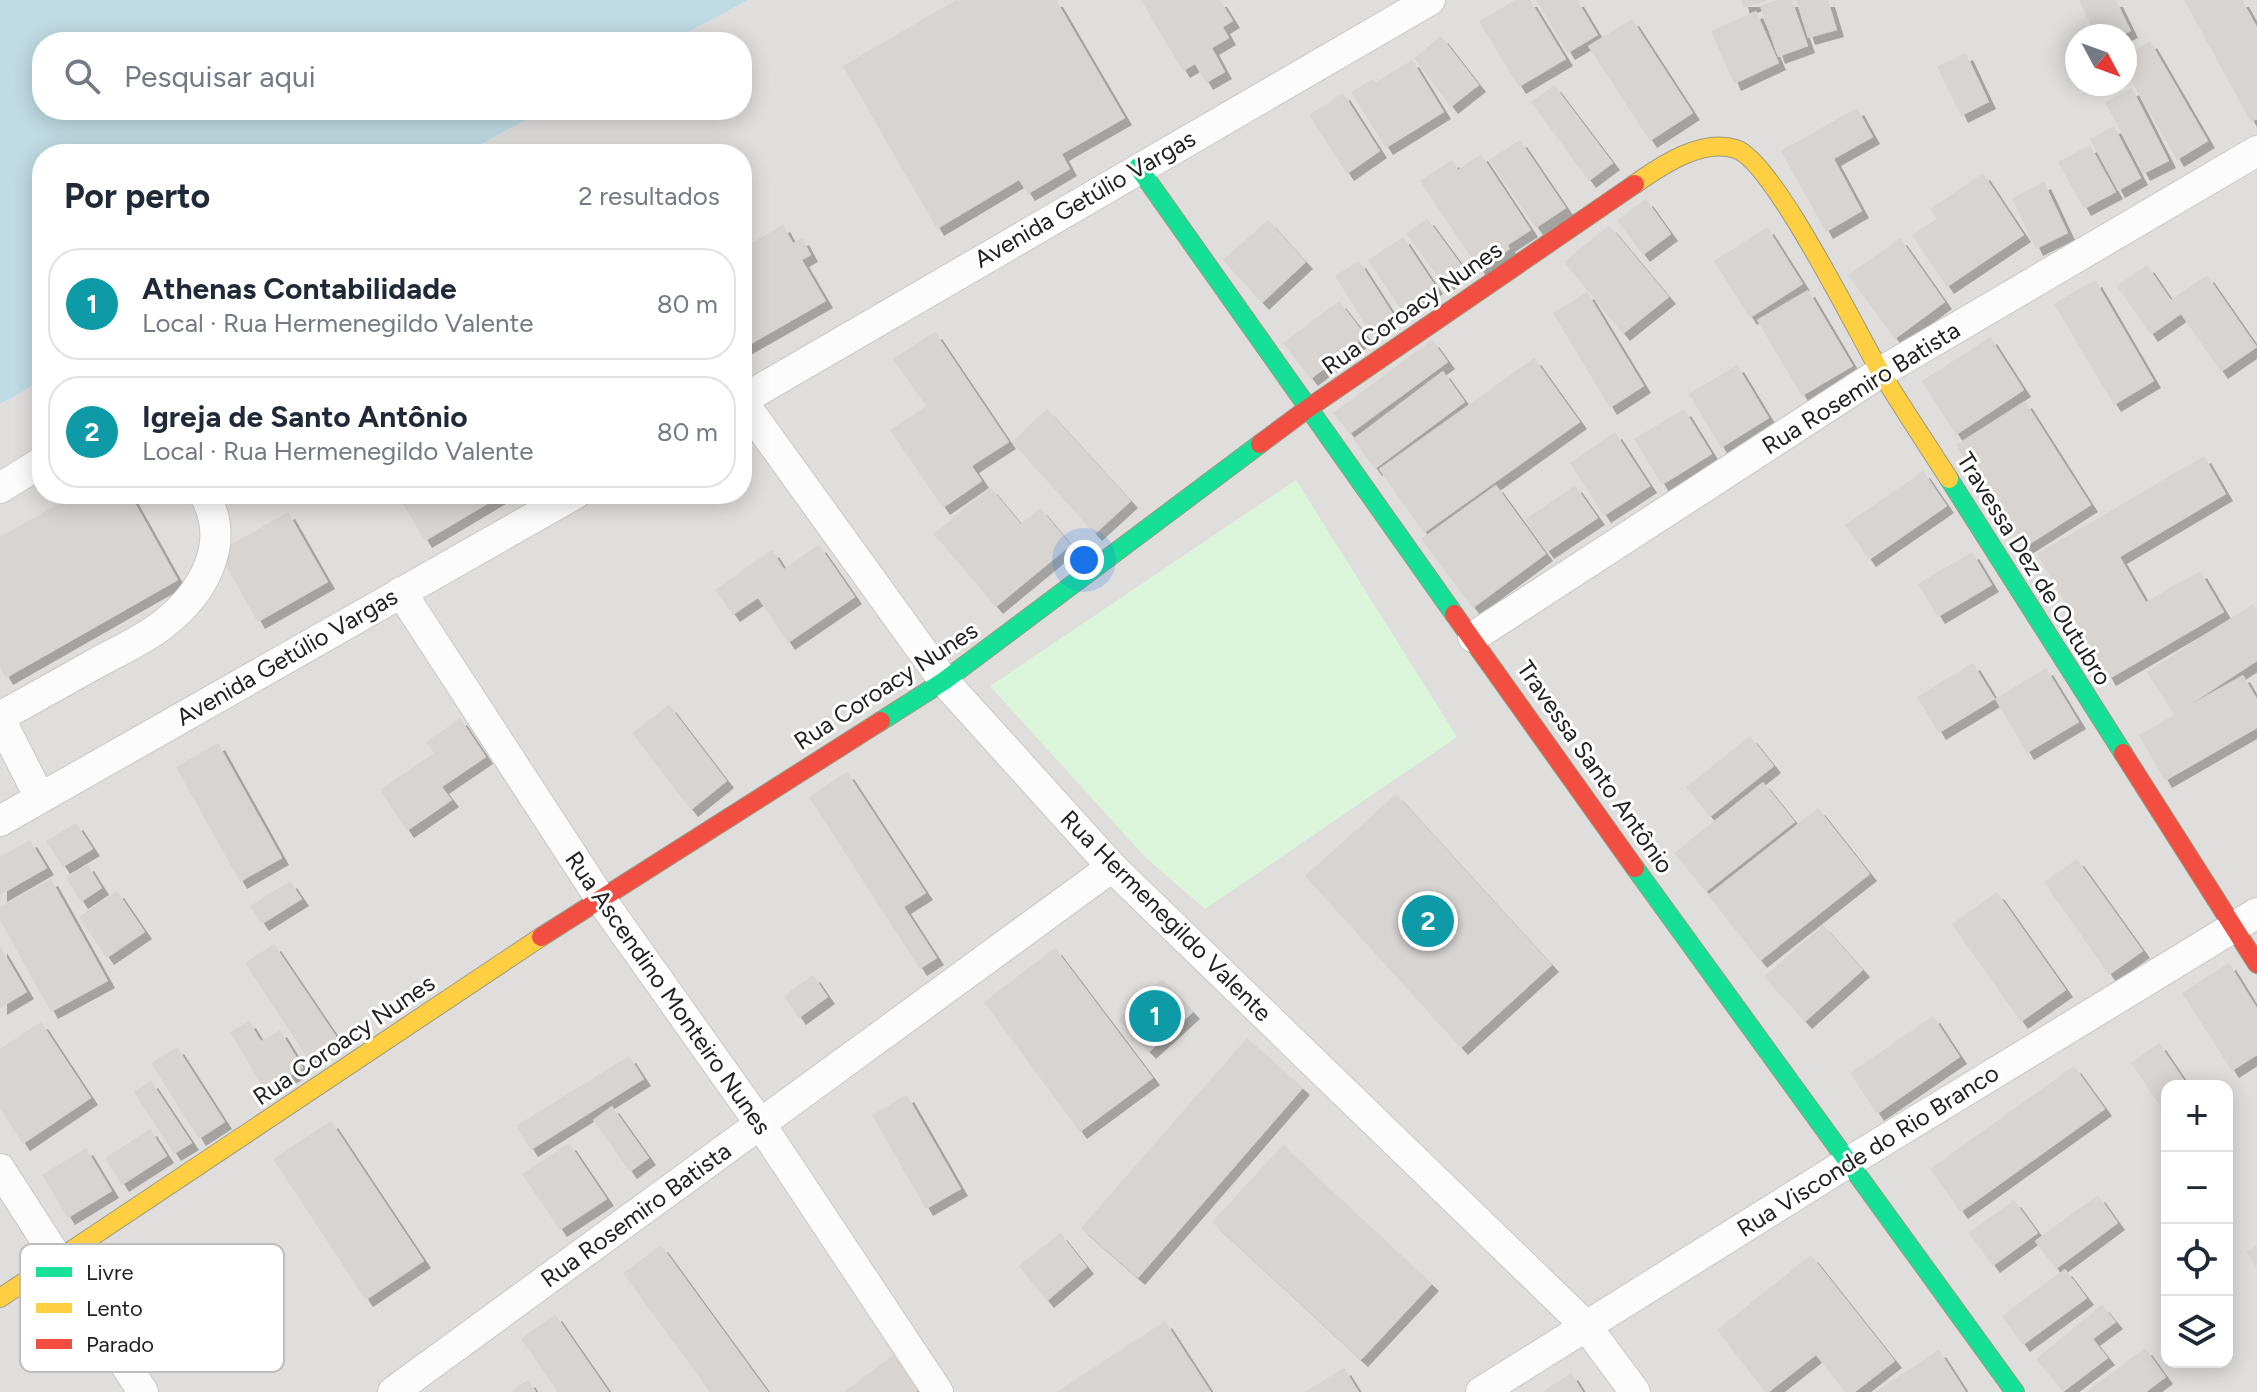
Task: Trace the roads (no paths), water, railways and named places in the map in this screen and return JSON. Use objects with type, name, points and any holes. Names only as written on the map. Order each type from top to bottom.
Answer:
[{"type":"street","name":"Avenida Getúlio Vargas","points":[[752,394],[1430,0]]},
{"type":"street","name":"Rua Coroacy Nunes","points":[[81,1244],[600,898],[944,681],[1307,409],[1642,179],[1686,153],[1703,148],[1736,149],[1759,166],[1780,194]]},
{"type":"street","name":"Rua Rosemiro Batista","points":[[1473,637],[1881,372],[2257,151]]},
{"type":"street","name":"Travessa Santo Antônio","points":[[1138,167],[1307,409],[1847,1163],[2015,1392]]},
{"type":"street","name":"Travessa Dez de Outubro","points":[[1780,194],[1881,372],[2245,920],[2257,964]]},
{"type":"street","name":"Rua Hermenegildo Valente","points":[[752,414],[944,681],[1112,867],[1586,1326],[1635,1392]]},
{"type":"street","points":[[0,488],[32,468]]},
{"type":"street","points":[[40,798],[0,718],[159,627],[183,607],[202,583],[216,544],[216,526],[210,504]]},
{"type":"street","name":"Avenida Getúlio Vargas","points":[[0,821],[557,504]]},
{"type":"street","name":"Rua Ascendino Monteiro Nunes","points":[[401,592],[600,898],[761,1125],[938,1392]]},
{"type":"street","name":"Rua Rosemiro Batista","points":[[393,1392],[1112,867]]},
{"type":"street","name":"Rua Visconde do Rio Branco","points":[[1481,1392],[1847,1163],[2245,920]]},
{"type":"street","points":[[0,1169],[47,1244]]},
{"type":"street","name":"Rua Coroacy Nunes","points":[[0,1298],[20,1285]]},
{"type":"street","points":[[130,1372],[143,1392]]},
{"type":"water","points":[[0,0],[748,0],[689,32],[32,32],[32,120],[526,120],[481,144],[32,144],[32,386],[0,404]]},
{"type":"place","name":"Igreja de Santo Antônio","points":[[1428,921]]},
{"type":"place","name":"Athenas Contabilidade","points":[[1155,1016]]}]
